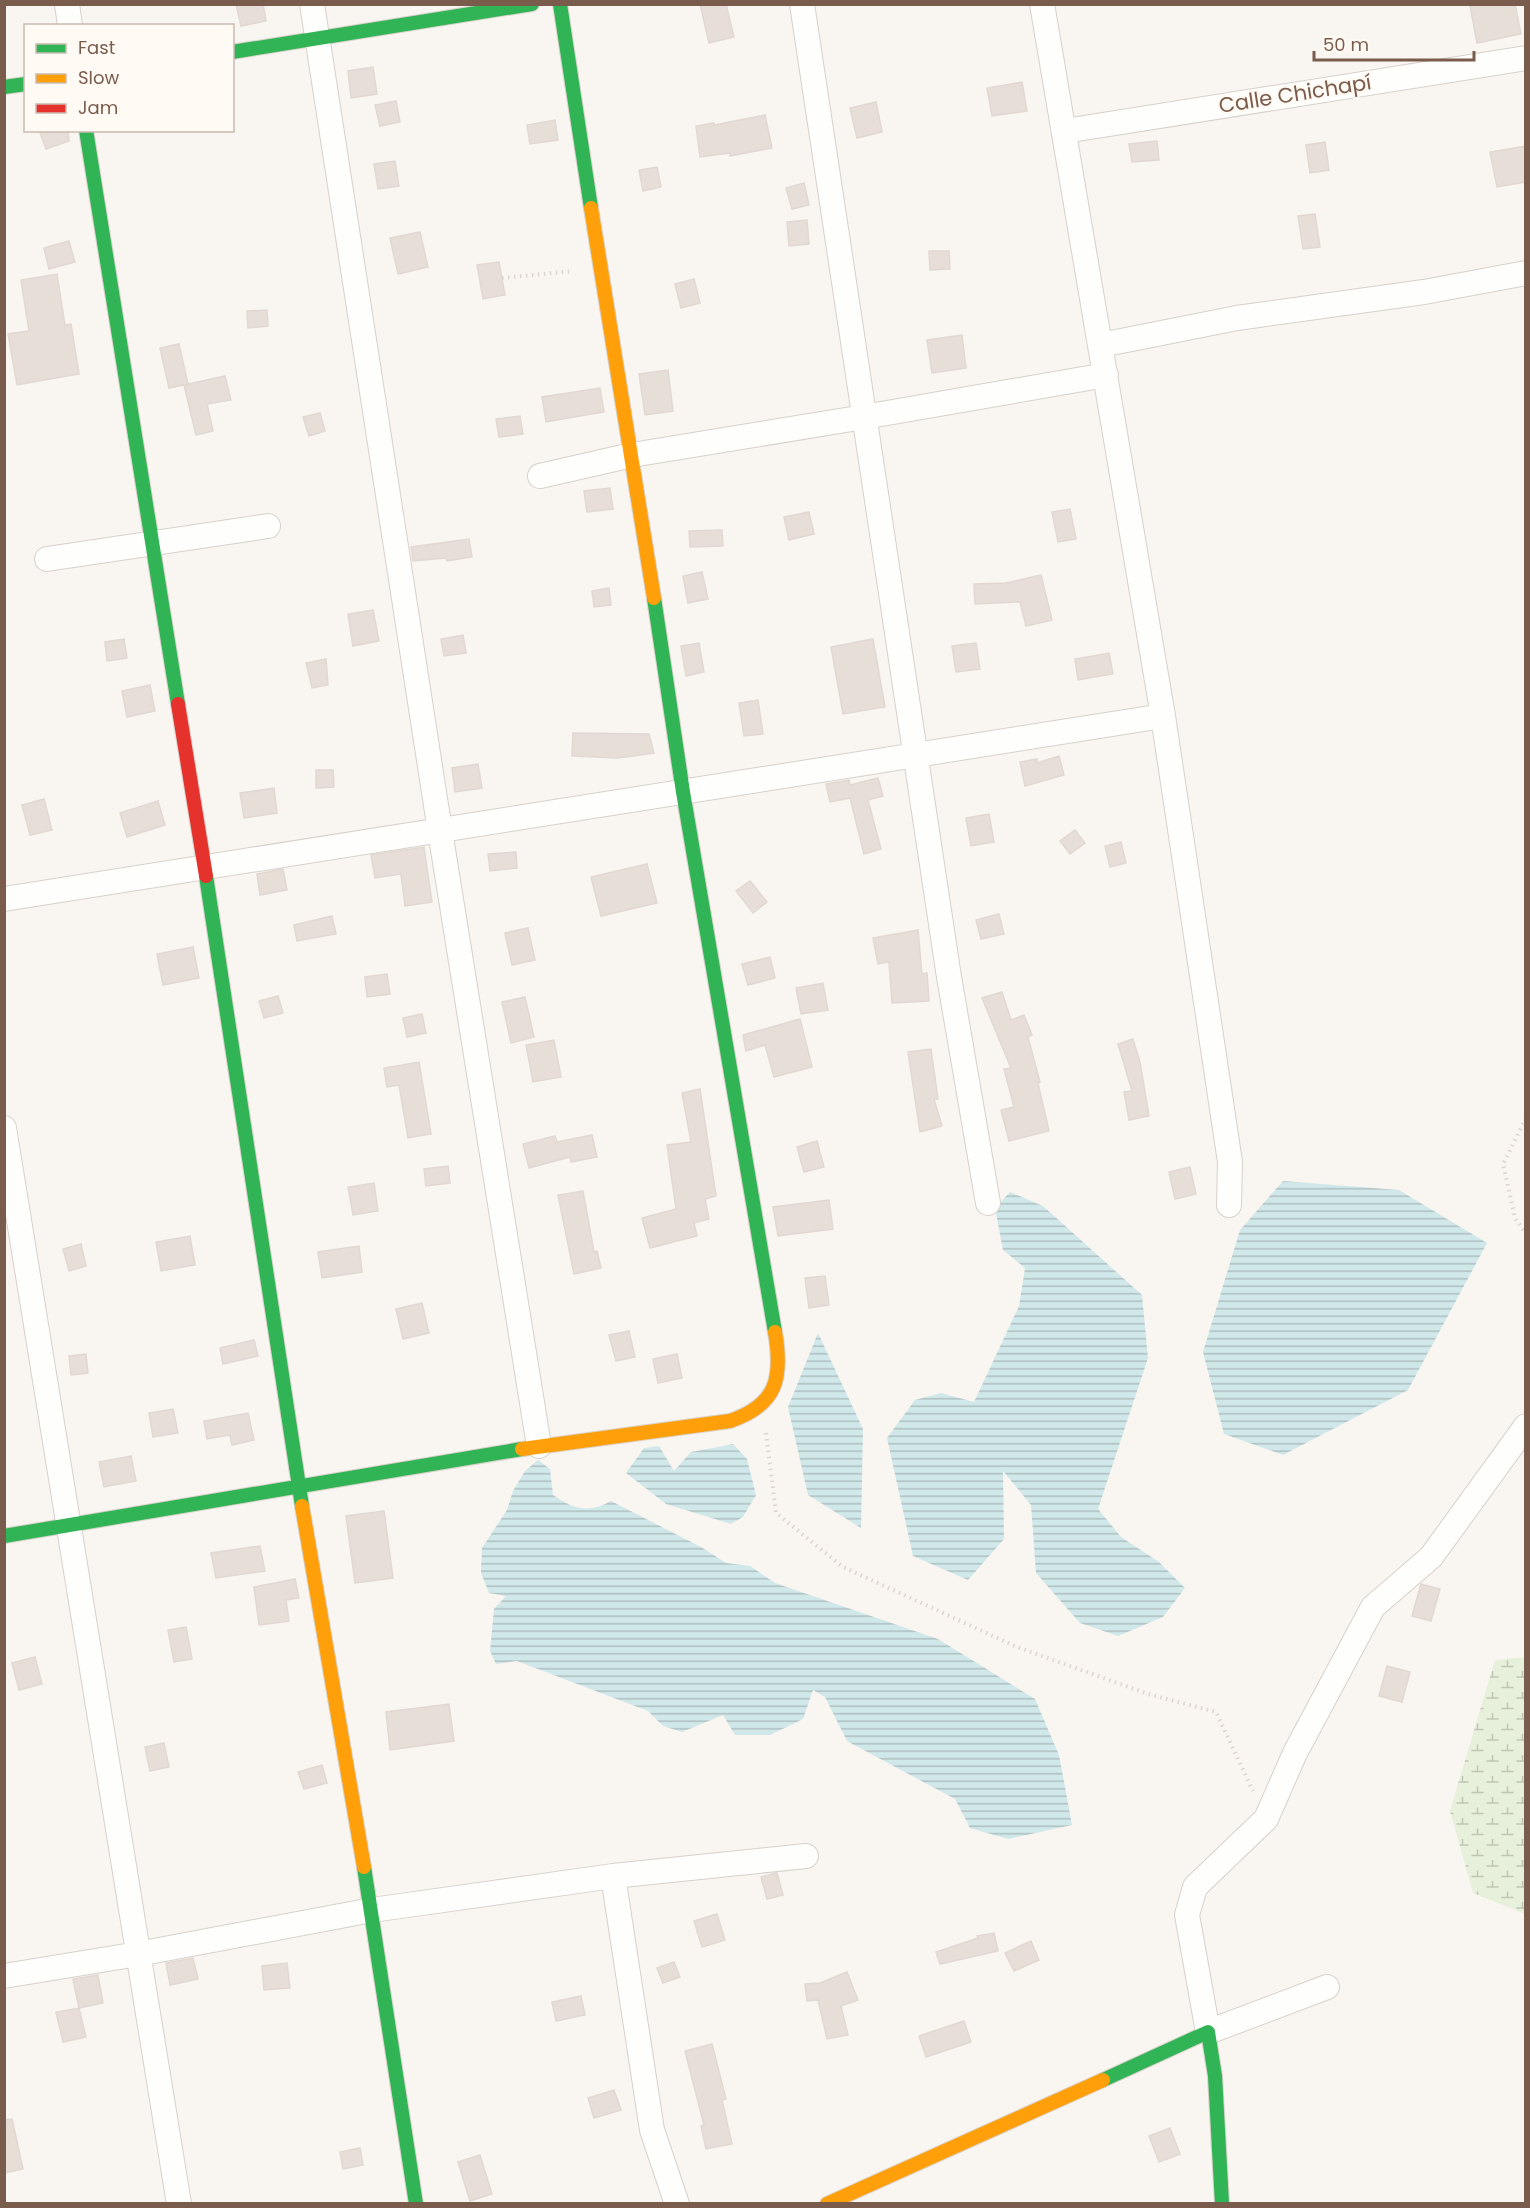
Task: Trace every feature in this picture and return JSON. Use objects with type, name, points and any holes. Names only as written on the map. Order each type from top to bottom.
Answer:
[{"type":"street","points":[[67,4],[70,24]]},
{"type":"street","points":[[312,4],[440,831],[539,1446]]},
{"type":"street","points":[[234,52],[532,4]]},
{"type":"street","points":[[4,1536],[539,1446],[730,1420],[748,1416],[763,1405],[774,1391],[779,1373],[779,1355],[683,792],[560,4]]},
{"type":"street","points":[[802,4],[949,977],[988,1203]]},
{"type":"street","points":[[1042,4],[1163,716],[1230,1162],[1229,1205]]},
{"type":"street","name":"Calle Chichapí","points":[[1065,131],[1526,58]]},
{"type":"street","points":[[4,87],[24,84]]},
{"type":"street","points":[[86,132],[205,868],[298,1485],[372,1910],[416,2204]]},
{"type":"street","points":[[1101,345],[1237,318],[1424,292],[1526,273]]},
{"type":"street","points":[[540,476],[632,455],[1106,375]]},
{"type":"street","points":[[47,559],[268,526]]},
{"type":"street","points":[[4,899],[1163,716]]},
{"type":"street","points":[[4,1128],[179,2204]]},
{"type":"street","points":[[1222,2204],[1215,2076],[1186,1915],[1195,1887],[1266,1819],[1295,1753],[1372,1607],[1431,1557],[1526,1426]]},
{"type":"street","points":[[4,1976],[138,1954],[372,1910],[613,1876],[806,1856]]},
{"type":"street","points":[[613,1876],[652,2130],[677,2204]]},
{"type":"street","points":[[827,2204],[1208,2031],[1328,1987]]},
{"type":"path","points":[[502,278],[600,268]]},
{"type":"path","points":[[1526,1118],[1503,1164],[1515,1218],[1526,1234]]},
{"type":"path","points":[[763,1405],[776,1513],[843,1567],[1017,1647],[1148,1694],[1216,1712],[1266,1819]]},
{"type":"green space","points":[[1526,1657],[1525,1914],[1473,1893],[1450,1811],[1495,1660]]},
{"type":"water","points":[[1283,1181],[1399,1190],[1487,1243],[1408,1390],[1283,1455],[1224,1434],[1203,1352],[1240,1230]]},
{"type":"water","points":[[1010,1192],[1043,1206],[1142,1295],[1148,1358],[1098,1509],[1121,1537],[1159,1562],[1185,1588],[1163,1617],[1118,1636],[1080,1623],[1036,1573],[1031,1505],[1003,1471],[1004,1539],[968,1580],[913,1556],[887,1438],[915,1400],[941,1393],[974,1402],[1019,1306],[1025,1268],[1003,1250],[995,1208]]},
{"type":"water","points":[[818,1333],[863,1429],[861,1528],[808,1495],[788,1407]]},
{"type":"water","points":[[733,1444],[747,1459],[756,1495],[743,1517],[731,1524],[666,1504],[626,1473],[644,1448],[659,1446],[674,1471],[691,1452]]},
{"type":"water","points":[[538,1460],[550,1469],[553,1495],[568,1504],[588,1509],[611,1501],[701,1547],[726,1563],[750,1566],[775,1583],[938,1639],[1035,1699],[1059,1755],[1072,1825],[1008,1839],[970,1828],[955,1799],[847,1741],[825,1697],[813,1690],[803,1719],[770,1735],[735,1735],[723,1715],[682,1732],[663,1726],[648,1711],[517,1661],[496,1664],[490,1651],[494,1609],[506,1596],[489,1593],[481,1573],[482,1548],[507,1510],[513,1491],[525,1471]]},
{"type":"building","points":[[236,4],[263,4],[266,21],[241,26]]},
{"type":"building","points":[[700,4],[726,4],[734,37],[709,43]]},
{"type":"building","points":[[1515,4],[1521,34],[1477,43],[1470,6]]},
{"type":"building","points":[[373,67],[377,94],[351,98],[348,71]]},
{"type":"building","points":[[1022,82],[1027,111],[992,116],[987,88]]},
{"type":"building","points":[[396,101],[400,122],[380,126],[375,105]]},
{"type":"building","points":[[876,102],[882,132],[857,138],[850,108]]},
{"type":"building","points":[[765,115],[772,148],[730,156],[730,153],[700,157],[696,126],[714,123],[714,125]]},
{"type":"building","points":[[555,120],[558,140],[530,144],[527,125]]},
{"type":"building","points":[[40,132],[68,132],[69,141],[46,149]]},
{"type":"building","points":[[1157,141],[1159,160],[1132,162],[1129,144]]},
{"type":"building","points":[[1325,142],[1329,170],[1310,173],[1306,145]]},
{"type":"building","points":[[1526,146],[1526,182],[1497,187],[1490,152]]},
{"type":"building","points":[[395,161],[399,186],[378,189],[374,164]]},
{"type":"building","points":[[657,167],[661,187],[643,191],[639,170]]},
{"type":"building","points":[[804,183],[809,205],[792,209],[786,188]]},
{"type":"building","points":[[1315,214],[1320,247],[1303,249],[1298,216]]},
{"type":"building","points":[[807,220],[809,244],[789,246],[787,222]]},
{"type":"building","points":[[420,232],[428,267],[398,274],[390,238]]},
{"type":"building","points":[[69,241],[75,262],[49,269],[44,248]]},
{"type":"building","points":[[929,251],[949,251],[950,269],[930,270]]},
{"type":"building","points":[[499,262],[505,295],[483,299],[477,265]]},
{"type":"building","points":[[57,274],[65,325],[71,324],[79,374],[17,385],[8,334],[29,331],[21,280]]},
{"type":"building","points":[[694,279],[700,303],[681,308],[675,284]]},
{"type":"building","points":[[267,310],[268,326],[248,328],[247,311]]},
{"type":"building","points":[[962,335],[966,368],[932,373],[927,340]]},
{"type":"building","points":[[179,344],[188,384],[169,388],[160,348]]},
{"type":"building","points":[[668,370],[673,411],[645,415],[639,374]]},
{"type":"building","points":[[225,376],[231,400],[207,404],[213,431],[196,435],[184,385]]},
{"type":"building","points":[[600,388],[604,412],[546,422],[542,397]]},
{"type":"building","points":[[320,413],[325,431],[309,436],[303,417]]},
{"type":"building","points":[[520,416],[523,434],[499,437],[496,419]]},
{"type":"building","points":[[610,488],[613,509],[587,512],[584,491]]},
{"type":"building","points":[[1070,509],[1076,539],[1058,542],[1052,512]]},
{"type":"building","points":[[809,512],[814,534],[789,540],[784,517]]},
{"type":"building","points":[[722,530],[723,546],[690,547],[689,531]]},
{"type":"building","points":[[469,539],[472,557],[447,561],[446,558],[413,561],[411,547]]},
{"type":"building","points":[[702,572],[708,599],[688,603],[683,576]]},
{"type":"building","points":[[1041,575],[1052,620],[1026,626],[1020,602],[975,604],[974,584],[1006,583]]},
{"type":"building","points":[[609,588],[611,605],[594,607],[592,591]]},
{"type":"building","points":[[373,610],[379,641],[353,646],[348,614]]},
{"type":"building","points":[[463,635],[466,653],[444,656],[441,639]]},
{"type":"building","points":[[124,639],[127,658],[107,661],[105,642]]},
{"type":"building","points":[[873,639],[885,707],[843,714],[831,647]]},
{"type":"building","points":[[699,643],[704,672],[686,676],[681,646]]},
{"type":"building","points":[[976,643],[980,669],[956,672],[952,646]]},
{"type":"building","points":[[1109,653],[1113,674],[1078,680],[1075,659]]},
{"type":"building","points":[[326,659],[328,685],[312,688],[306,663]]},
{"type":"building","points":[[150,685],[155,711],[127,717],[122,691]]},
{"type":"building","points":[[758,700],[763,734],[744,736],[739,703]]},
{"type":"building","points":[[573,733],[649,734],[654,753],[618,758],[572,756]]},
{"type":"building","points":[[1059,756],[1064,775],[1025,786],[1020,762],[1037,759],[1037,763]]},
{"type":"building","points":[[478,764],[482,788],[455,792],[452,768]]},
{"type":"building","points":[[316,770],[333,770],[334,787],[316,788]]},
{"type":"building","points":[[878,778],[883,796],[868,800],[881,849],[864,854],[850,798],[830,802],[826,784],[849,780],[850,785]]},
{"type":"building","points":[[274,788],[277,813],[244,818],[240,793]]},
{"type":"building","points":[[44,799],[52,830],[30,835],[22,805]]},
{"type":"building","points":[[158,801],[165,825],[127,837],[120,813]]},
{"type":"building","points":[[989,814],[994,842],[971,846],[966,818]]},
{"type":"building","points":[[1075,830],[1085,843],[1070,854],[1060,841]]},
{"type":"building","points":[[1121,842],[1126,863],[1110,867],[1105,846]]},
{"type":"building","points":[[424,847],[432,902],[405,906],[401,874],[375,878],[371,855]]},
{"type":"building","points":[[516,852],[517,868],[490,871],[488,854]]},
{"type":"building","points":[[647,864],[657,903],[601,916],[591,877]]},
{"type":"building","points":[[283,869],[287,890],[260,895],[257,874]]},
{"type":"building","points":[[750,881],[767,902],[753,913],[736,891]]},
{"type":"building","points":[[999,914],[1004,934],[981,939],[976,920]]},
{"type":"building","points":[[332,916],[336,934],[297,941],[294,925]]},
{"type":"building","points":[[528,928],[535,960],[512,965],[505,933]]},
{"type":"building","points":[[918,930],[922,974],[927,973],[929,1001],[892,1003],[889,962],[878,964],[873,938]]},
{"type":"building","points":[[193,947],[199,978],[163,985],[157,954]]},
{"type":"building","points":[[770,957],[775,978],[748,985],[742,964]]},
{"type":"building","points":[[387,974],[390,994],[367,997],[365,977]]},
{"type":"building","points":[[823,983],[828,1010],[801,1014],[796,988]]},
{"type":"building","points":[[1002,992],[1011,1020],[1024,1015],[1032,1035],[1028,1037],[1040,1082],[1038,1083],[1049,1131],[1009,1141],[1001,1110],[1014,1107],[1004,1069],[1011,1068],[982,998]]},
{"type":"building","points":[[278,996],[283,1013],[264,1018],[259,1001]]},
{"type":"building","points":[[525,997],[534,1037],[511,1043],[502,1002]]},
{"type":"building","points":[[422,1014],[426,1033],[407,1037],[403,1018]]},
{"type":"building","points":[[800,1019],[812,1067],[774,1077],[765,1045],[746,1051],[743,1035]]},
{"type":"building","points":[[1133,1039],[1140,1062],[1149,1116],[1129,1120],[1124,1092],[1132,1091],[1118,1044]]},
{"type":"building","points":[[554,1040],[561,1077],[533,1082],[526,1045]]},
{"type":"building","points":[[931,1049],[938,1099],[934,1099],[942,1126],[920,1132],[908,1052]]},
{"type":"building","points":[[419,1062],[431,1134],[408,1138],[399,1085],[387,1087],[384,1068]]},
{"type":"building","points":[[700,1089],[716,1196],[705,1199],[709,1219],[694,1223],[697,1236],[650,1248],[642,1218],[676,1209],[667,1145],[691,1142],[682,1093]]},
{"type":"building","points":[[592,1135],[597,1157],[571,1162],[570,1157],[529,1168],[523,1144],[555,1136],[557,1142]]},
{"type":"building","points":[[817,1141],[824,1167],[804,1172],[797,1147]]},
{"type":"building","points":[[448,1166],[450,1183],[426,1186],[424,1169]]},
{"type":"building","points":[[1190,1167],[1196,1194],[1175,1199],[1169,1172]]},
{"type":"building","points":[[374,1183],[378,1211],[353,1215],[348,1187]]},
{"type":"building","points":[[583,1191],[594,1252],[597,1251],[601,1268],[574,1274],[558,1195]]},
{"type":"building","points":[[829,1200],[833,1229],[778,1236],[773,1207]]},
{"type":"building","points":[[190,1236],[195,1265],[161,1271],[156,1242]]},
{"type":"building","points":[[81,1244],[86,1266],[69,1271],[63,1249]]},
{"type":"building","points":[[359,1246],[362,1272],[322,1278],[318,1252]]},
{"type":"building","points":[[825,1276],[829,1305],[809,1308],[805,1278]]},
{"type":"building","points":[[422,1303],[429,1333],[403,1339],[396,1309]]},
{"type":"building","points":[[629,1331],[635,1357],[616,1361],[609,1335]]},
{"type":"building","points":[[254,1340],[258,1356],[223,1364],[220,1348]]},
{"type":"building","points":[[86,1354],[88,1373],[71,1375],[69,1356]]},
{"type":"building","points":[[677,1354],[682,1378],[658,1383],[653,1359]]},
{"type":"building","points":[[173,1409],[178,1433],[153,1437],[149,1413]]},
{"type":"building","points":[[248,1413],[254,1440],[232,1445],[230,1435],[207,1439],[204,1421]]},
{"type":"building","points":[[131,1456],[136,1481],[104,1487],[99,1462]]},
{"type":"building","points":[[384,1511],[393,1578],[355,1583],[346,1516]]},
{"type":"building","points":[[260,1546],[265,1571],[216,1578],[211,1553]]},
{"type":"building","points":[[295,1579],[299,1598],[286,1600],[289,1621],[259,1625],[254,1587]]},
{"type":"building","points":[[1421,1584],[1440,1589],[1431,1621],[1412,1616]]},
{"type":"building","points":[[186,1627],[192,1659],[174,1662],[168,1630]]},
{"type":"building","points":[[35,1657],[42,1684],[19,1690],[12,1663]]},
{"type":"building","points":[[1387,1666],[1410,1672],[1402,1702],[1379,1696]]},
{"type":"building","points":[[449,1704],[454,1741],[390,1750],[386,1712]]},
{"type":"building","points":[[164,1743],[169,1767],[150,1771],[145,1747]]},
{"type":"building","points":[[322,1765],[327,1783],[304,1789],[298,1772]]},
{"type":"building","points":[[777,1873],[783,1895],[767,1899],[761,1877]]},
{"type":"building","points":[[717,1914],[725,1940],[702,1947],[694,1921]]},
{"type":"building","points":[[994,1933],[998,1951],[940,1964],[936,1952],[978,1938],[977,1936]]},
{"type":"building","points":[[1031,1941],[1039,1960],[1014,1971],[1005,1953]]},
{"type":"building","points":[[193,1958],[198,1979],[170,1985],[166,1963]]},
{"type":"building","points":[[674,1962],[680,1977],[663,1983],[657,1968]]},
{"type":"building","points":[[287,1963],[290,1988],[264,1990],[262,1966]]},
{"type":"building","points":[[847,1972],[858,2000],[841,2006],[848,2035],[827,2039],[818,2000],[807,2001],[805,1984],[820,1983]]},
{"type":"building","points":[[98,1975],[103,2003],[79,2008],[73,1979]]},
{"type":"building","points":[[581,1996],[585,2015],[556,2021],[552,2002]]},
{"type":"building","points":[[79,2008],[86,2037],[63,2042],[56,2012]]},
{"type":"building","points":[[964,2021],[971,2042],[926,2057],[919,2036]]},
{"type":"building","points":[[712,2044],[726,2099],[722,2100],[732,2144],[706,2149],[701,2126],[704,2125],[685,2051]]},
{"type":"building","points":[[614,2090],[621,2110],[594,2118],[588,2098]]},
{"type":"building","points":[[12,2119],[23,2169],[4,2173],[4,2120]]},
{"type":"building","points":[[1170,2128],[1180,2154],[1159,2162],[1149,2136]]},
{"type":"building","points":[[360,2148],[363,2165],[343,2169],[340,2152]]},
{"type":"building","points":[[480,2155],[492,2194],[470,2201],[458,2162]]},
{"type":"traffic: fast","points":[[234,52],[532,4]]},
{"type":"traffic: fast","points":[[560,4],[591,208]]},
{"type":"traffic: fast","points":[[4,87],[24,84]]},
{"type":"traffic: fast","points":[[86,132],[178,704]]},
{"type":"traffic: fast","points":[[654,598],[683,792],[775,1332]]},
{"type":"traffic: fast","points":[[206,876],[302,1506]]},
{"type":"traffic: fast","points":[[4,1536],[522,1449]]},
{"type":"traffic: fast","points":[[364,1867],[416,2204]]},
{"type":"traffic: fast","points":[[1103,2080],[1208,2032],[1215,2076],[1222,2204]]},
{"type":"traffic: slow","points":[[591,208],[654,598]]},
{"type":"traffic: slow","points":[[522,1449],[730,1421],[746,1414],[758,1407],[773,1388],[778,1363],[775,1332]]},
{"type":"traffic: slow","points":[[302,1506],[364,1867]]},
{"type":"traffic: slow","points":[[827,2204],[1103,2080]]},
{"type":"traffic: jam","points":[[178,704],[206,876]]}]
